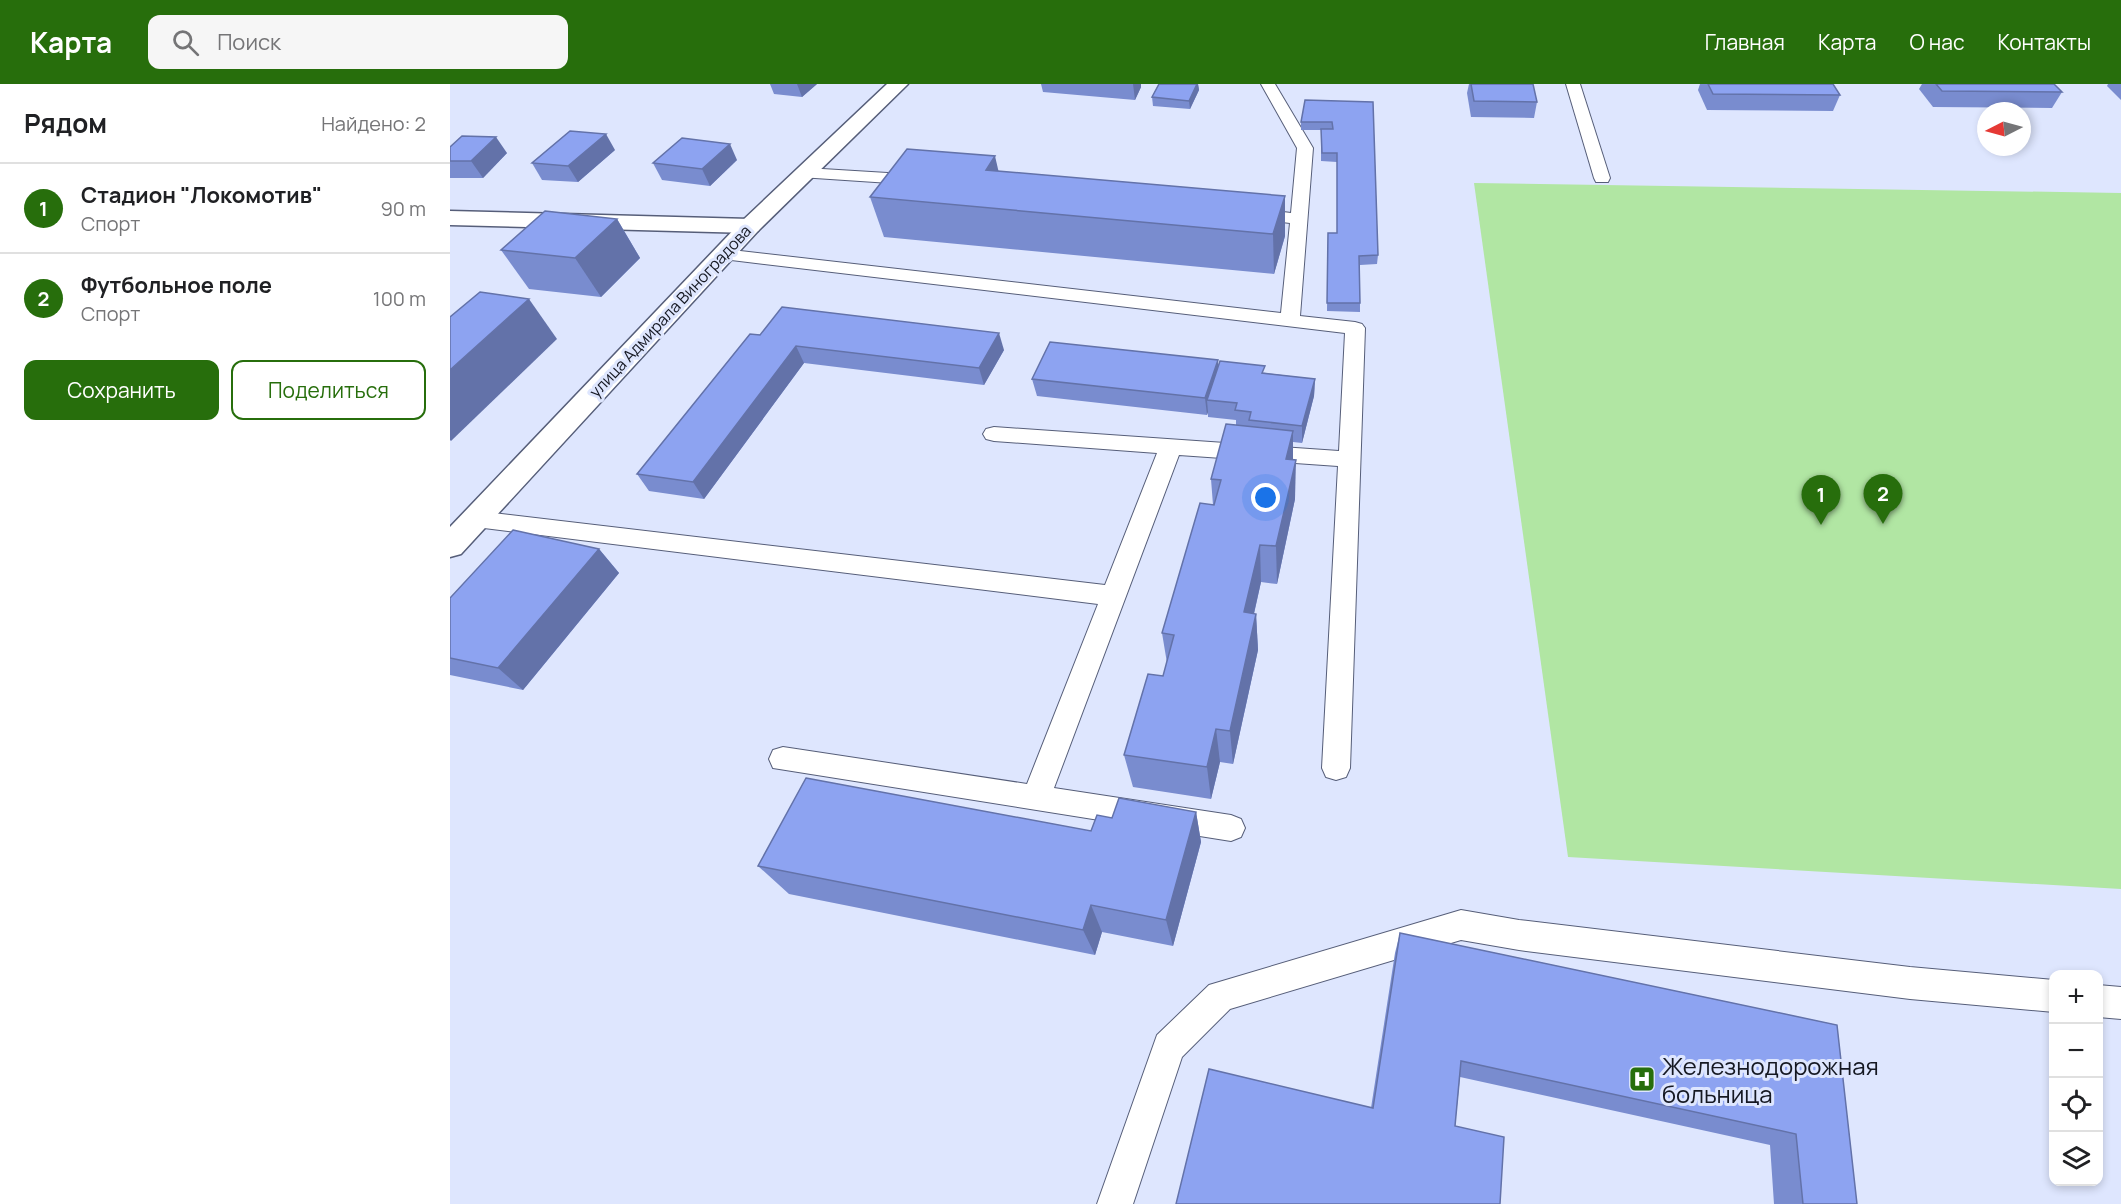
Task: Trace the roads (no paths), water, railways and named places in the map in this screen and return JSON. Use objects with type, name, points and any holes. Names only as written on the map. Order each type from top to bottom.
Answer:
[{"type":"street","name":"улица Адмирала Виноградова","points":[[450,546],[750,226],[898,84]]},
{"type":"street","points":[[450,218],[750,226]]},
{"type":"lane","points":[[1268,84],[1305,148],[1290,320]]},
{"type":"lane","points":[[1573,84],[1602,178]]},
{"type":"lane","points":[[806,173],[933,181]]},
{"type":"lane","points":[[1239,212],[1299,219]]},
{"type":"lane","points":[[723,254],[1355,328],[1336,768]]},
{"type":"lane","points":[[994,434],[1349,459]]},
{"type":"lane","points":[[1036,797],[1171,446]]},
{"type":"lane","points":[[476,519],[1113,596]]},
{"type":"lane","points":[[783,759],[1231,828]]},
{"type":"lane","points":[[1115,1204],[1169,1047],[1220,996],[1461,925],[1519,935],[1910,983],[2049,996]]},
{"type":"lane","points":[[2103,1001],[2121,1003]]},
{"type":"place","name":"Футбольное поле","points":[[1883,524]]},
{"type":"place","name":"Стадион \"Локомотив\"","points":[[1821,525]]},
{"type":"place","name":"Железнодорожная больница","points":[[1642,1079]]}]
